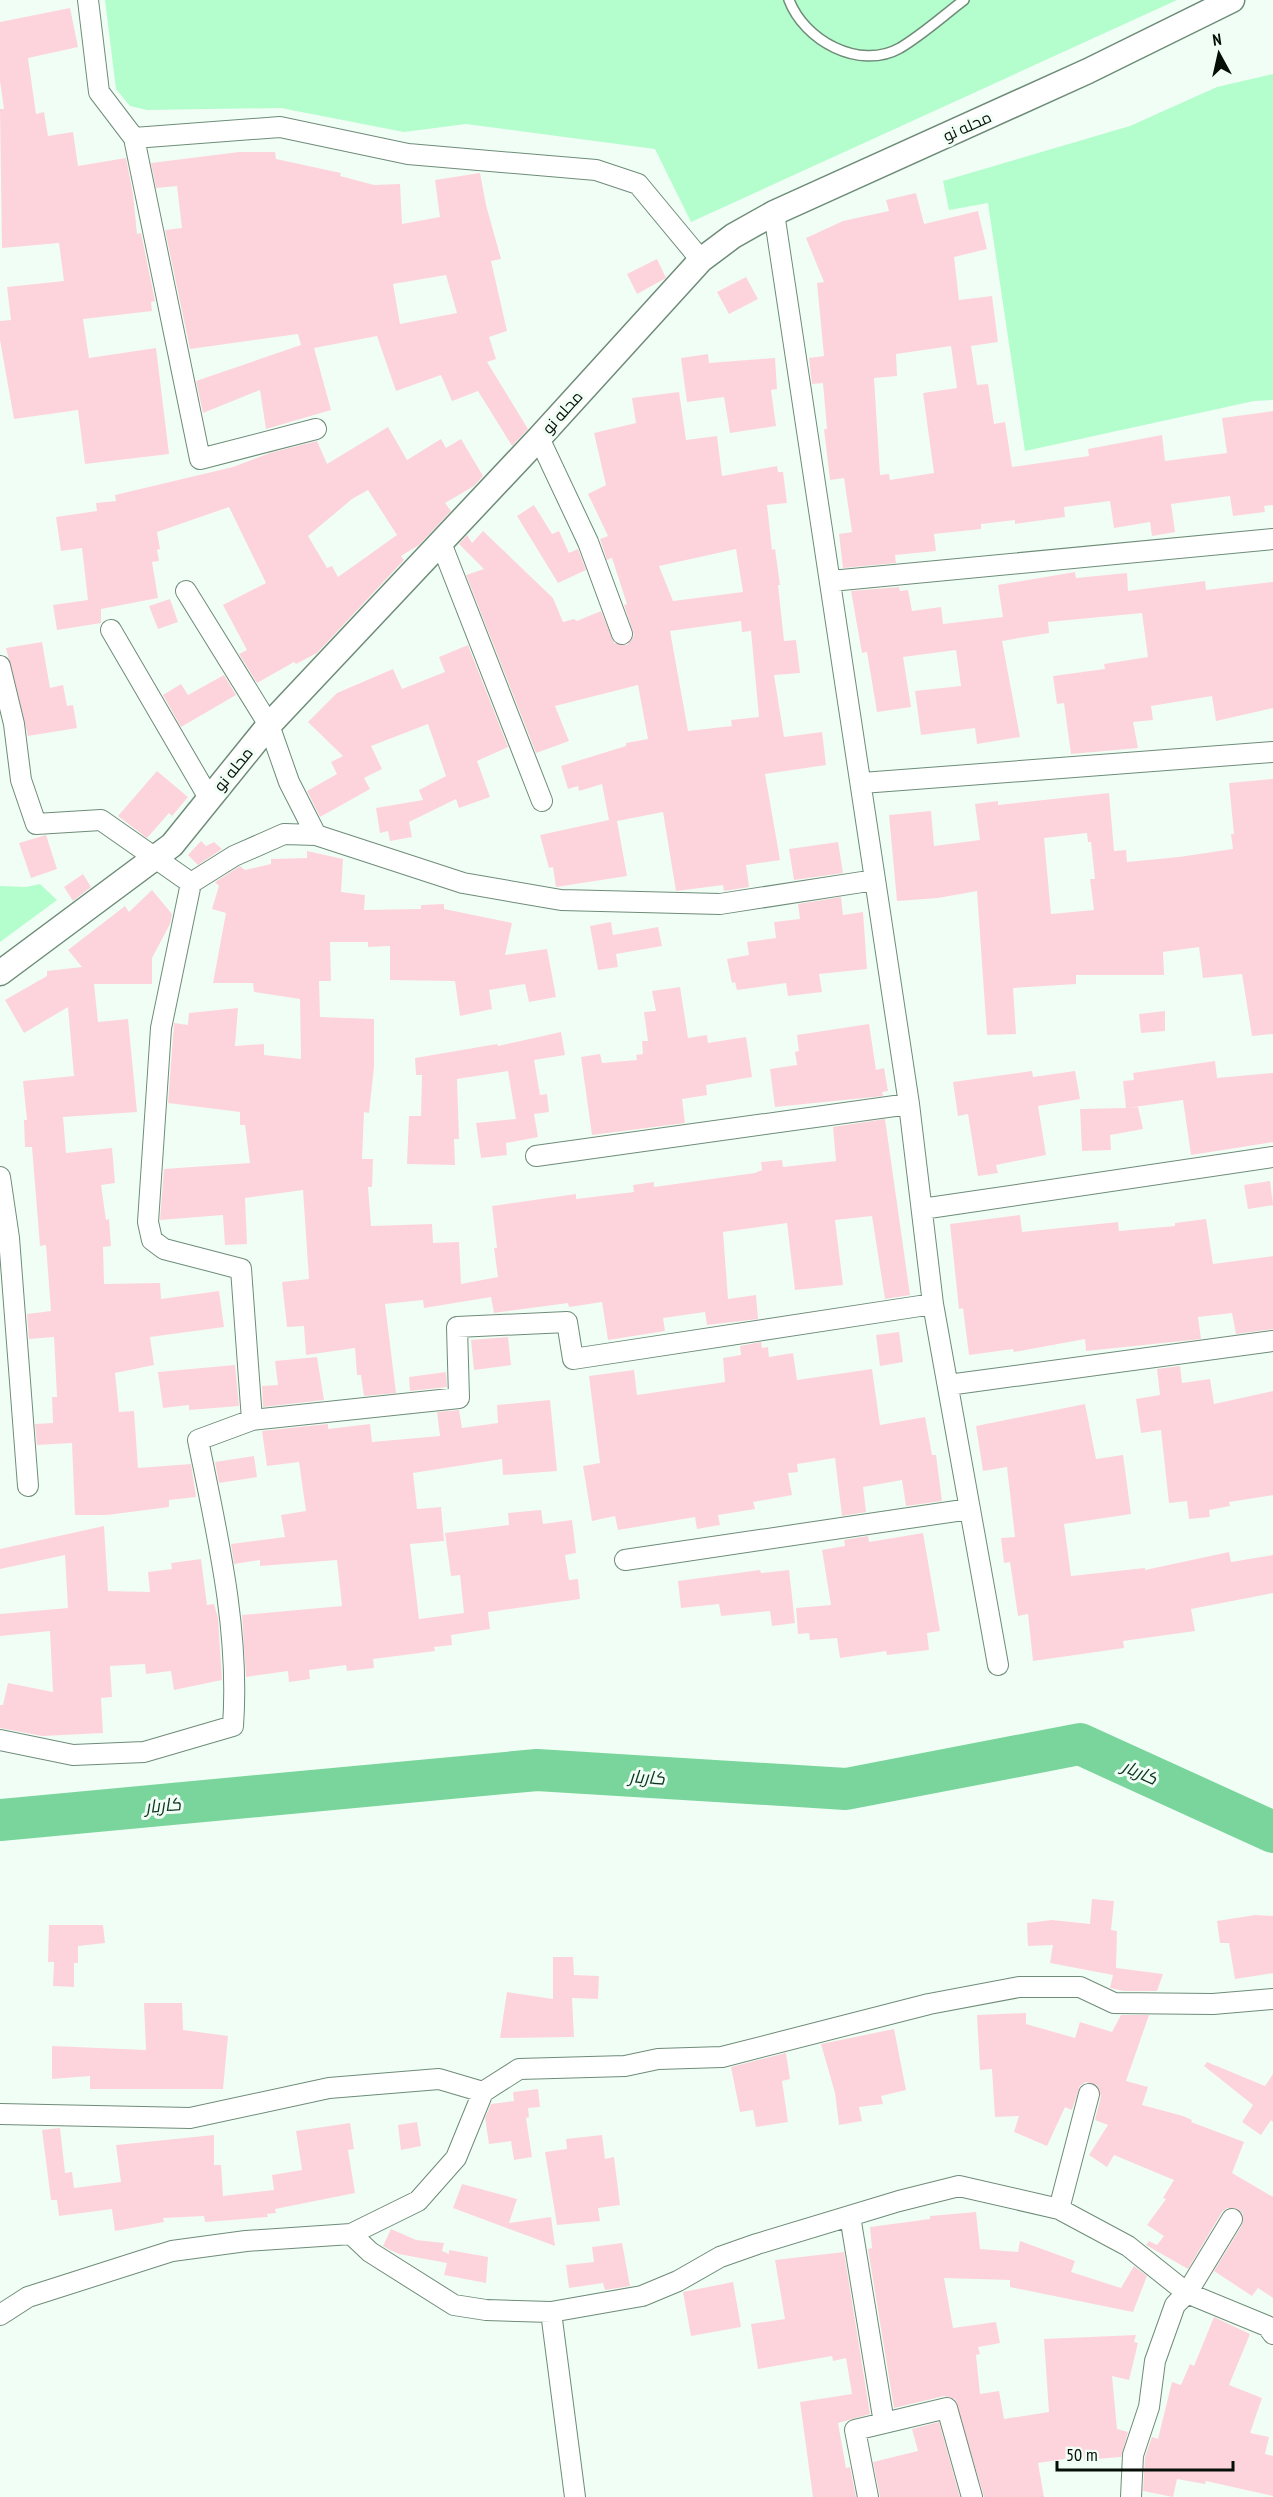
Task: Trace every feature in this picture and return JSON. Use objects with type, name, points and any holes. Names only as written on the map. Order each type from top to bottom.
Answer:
[{"type":"street","points":[[88,0],[99,92],[134,138],[200,459],[316,429]]},
{"type":"street","name":"محله نو","points":[[0,973],[171,845],[269,724],[539,438],[701,260],[733,236],[774,213],[1088,71],[1232,0]]},
{"type":"street","points":[[134,138],[280,127],[408,154],[596,170],[638,184],[701,260]]},
{"type":"street","points":[[774,213],[909,1104],[933,1304],[998,1665]]},
{"type":"street","points":[[539,438],[588,542],[622,634]]},
{"type":"street","points":[[831,581],[1273,539]]},
{"type":"street","points":[[441,543],[542,801]]},
{"type":"street","points":[[186,591],[269,724],[289,782],[316,835]]},
{"type":"street","points":[[111,630],[209,798]]},
{"type":"street","points":[[0,666],[14,724],[21,780],[36,824],[101,820],[191,883]]},
{"type":"street","points":[[862,783],[1273,752]]},
{"type":"street","points":[[252,1420],[242,1269],[164,1249],[152,1240],[148,1222],[161,1028],[191,883],[234,856],[284,834],[316,835],[463,883],[561,900],[720,904],[874,880]]},
{"type":"street","points":[[536,1156],[909,1104]]},
{"type":"street","points":[[922,1209],[1273,1157]]},
{"type":"street","points":[[0,1178],[9,1238],[28,1486]]},
{"type":"street","points":[[0,1740],[73,1755],[144,1752],[233,1726],[236,1680],[227,1582],[198,1440],[252,1420],[459,1398],[457,1327],[567,1322],[573,1359],[933,1304]]},
{"type":"street","points":[[948,1385],[1273,1341]]},
{"type":"street","points":[[625,1560],[970,1509]]},
{"type":"street","points":[[0,2315],[28,2297],[172,2251],[246,2241],[351,2234],[418,2201],[456,2158],[483,2092],[519,2069],[625,2066],[658,2059],[722,2057],[929,2004],[1019,1987],[1080,1988],[1114,2003],[1213,2004],[1273,1999]]},
{"type":"street","points":[[0,2114],[190,2118],[329,2088],[439,2079],[483,2092]]},
{"type":"street","points":[[1059,2209],[1089,2094]]},
{"type":"street","points":[[351,2234],[370,2252],[454,2305],[486,2310],[551,2312],[642,2296],[678,2281],[720,2257],[959,2186],[1059,2209],[1128,2246],[1187,2293],[1271,2325]]},
{"type":"street","points":[[850,2217],[884,2423]]},
{"type":"street","points":[[1131,2497],[1133,2455],[1149,2407],[1155,2361],[1175,2305],[1187,2293],[1232,2219]]},
{"type":"street","points":[[551,2312],[575,2497]]},
{"type":"street","points":[[868,2497],[855,2430],[947,2408],[972,2497]]},
{"type":"lane","points":[[789,0],[803,26],[827,45],[851,53],[876,56],[898,49],[963,0]]},
{"type":"green space","points":[[105,0],[1177,0],[691,222],[655,149],[466,124],[404,132],[281,108],[147,110],[130,106],[116,89]]},
{"type":"green space","points":[[1273,74],[1273,400],[1254,401],[1025,451],[988,203],[949,210],[943,181],[1130,126],[1217,87]]},
{"type":"green space","points":[[40,884],[57,900],[0,942],[0,886],[26,887]]},
{"type":"building","points":[[70,8],[78,47],[28,58],[36,114],[44,112],[48,136],[73,132],[78,166],[126,158],[137,234],[141,233],[155,301],[151,302],[152,311],[83,319],[89,358],[156,348],[169,454],[85,464],[78,410],[14,419],[0,340],[0,321],[11,320],[7,287],[64,281],[59,243],[2,248],[0,109],[4,109],[0,81],[0,22]]},
{"type":"building","points":[[239,152],[275,152],[276,159],[341,173],[340,176],[374,185],[400,184],[402,224],[440,217],[435,180],[480,173],[501,259],[491,261],[507,331],[489,337],[496,359],[487,362],[528,429],[512,446],[478,391],[452,401],[441,375],[396,391],[377,336],[314,348],[331,410],[266,429],[260,390],[203,413],[196,381],[301,345],[298,334],[190,349],[165,230],[182,228],[177,186],[156,188],[151,163]],"holes":[[[446,275],[457,313],[400,324],[393,284]]]},
{"type":"building","points":[[916,193],[924,224],[978,211],[987,249],[954,257],[959,300],[992,296],[998,342],[971,346],[977,385],[988,384],[994,424],[1005,422],[1012,467],[1089,456],[1088,449],[1162,435],[1165,461],[1227,453],[1222,418],[1273,411],[1273,505],[1264,506],[1265,512],[1233,516],[1230,496],[1171,504],[1175,532],[1152,536],[1150,522],[1114,528],[1110,501],[1064,507],[1065,517],[1015,524],[1015,520],[981,524],[981,529],[934,534],[936,551],[895,555],[896,563],[843,568],[839,534],[852,532],[844,478],[830,480],[824,429],[827,429],[823,383],[812,384],[809,358],[824,356],[817,283],[824,282],[806,238],[843,221],[889,211],[886,200]],"holes":[[[951,346],[957,388],[923,393],[934,473],[890,480],[889,474],[880,475],[874,378],[897,376],[896,354]]]},
{"type":"building","points":[[657,259],[666,278],[637,294],[627,274]]},
{"type":"building","points":[[746,277],[758,299],[729,314],[717,292]]},
{"type":"building","points":[[708,354],[709,363],[775,358],[777,389],[771,390],[776,426],[730,433],[724,397],[687,402],[681,358]]},
{"type":"building","points":[[679,392],[686,440],[717,436],[722,476],[777,466],[778,472],[783,472],[787,503],[767,505],[772,550],[775,549],[780,585],[778,585],[784,641],[796,640],[800,673],[774,675],[784,737],[822,732],[826,765],[765,774],[780,860],[746,865],[749,887],[724,891],[723,885],[676,891],[663,812],[617,821],[627,876],[556,887],[553,867],[549,868],[540,835],[609,820],[602,784],[579,791],[578,786],[568,789],[561,766],[626,746],[626,743],[648,739],[638,685],[555,706],[569,741],[536,753],[466,575],[484,569],[459,544],[467,535],[472,543],[483,531],[553,598],[563,622],[574,619],[577,621],[601,611],[614,643],[627,645],[634,635],[624,605],[627,604],[612,558],[607,560],[600,539],[608,536],[588,494],[606,485],[594,433],[636,423],[632,398]],"holes":[[[736,549],[743,592],[673,601],[659,566]],[[741,621],[742,632],[751,631],[759,717],[731,720],[732,726],[688,731],[670,631]]]},
{"type":"building","points":[[388,427],[407,460],[441,439],[446,448],[461,439],[483,476],[474,486],[445,503],[451,511],[419,545],[401,556],[404,560],[317,653],[296,664],[294,662],[257,683],[239,654],[247,650],[223,605],[266,583],[229,507],[157,532],[160,549],[157,550],[159,561],[152,562],[158,598],[101,609],[101,623],[57,630],[53,605],[88,600],[82,548],[61,551],[56,517],[97,511],[96,503],[116,501],[115,495],[233,467],[270,453],[317,441],[327,464]],"holes":[[[368,490],[397,535],[338,577],[332,566],[327,568],[308,536],[352,499]]]},
{"type":"building","points":[[534,505],[552,534],[559,531],[569,553],[578,549],[586,570],[558,583],[517,516]]},
{"type":"building","points":[[1075,572],[1076,578],[1127,573],[1128,591],[1205,581],[1206,590],[1273,582],[1273,708],[1216,721],[1212,696],[1151,706],[1153,720],[1133,722],[1138,748],[1071,754],[1064,703],[1057,704],[1053,676],[1105,669],[1104,664],[1148,657],[1142,613],[1048,622],[1049,633],[1002,641],[1020,737],[977,744],[975,728],[921,735],[915,691],[961,686],[956,650],[903,657],[911,707],[877,712],[867,652],[862,653],[851,591],[899,587],[900,591],[908,590],[912,611],[941,607],[943,624],[1003,617],[998,585]]},
{"type":"building","points":[[170,599],[178,622],[158,629],[149,606]]},
{"type":"building","points":[[42,642],[50,688],[63,685],[67,706],[73,705],[77,728],[28,736],[6,648]]},
{"type":"building","points":[[468,645],[508,747],[477,761],[490,797],[459,808],[456,799],[409,822],[412,837],[390,841],[388,831],[380,833],[376,808],[423,800],[419,790],[446,776],[428,724],[371,746],[382,769],[364,778],[370,789],[320,817],[307,791],[337,774],[331,762],[343,756],[308,722],[337,693],[393,669],[402,689],[445,672],[439,657]]},
{"type":"building","points":[[224,675],[236,695],[181,727],[163,695],[181,684],[188,695]]},
{"type":"building","points":[[157,771],[188,797],[172,816],[169,813],[147,838],[118,816]]},
{"type":"building","points":[[1273,779],[1273,1034],[1252,1036],[1242,974],[1203,978],[1199,947],[1163,952],[1164,975],[1076,975],[1076,984],[1013,988],[1016,1034],[987,1035],[977,891],[938,898],[897,901],[889,815],[931,811],[934,846],[980,840],[975,804],[998,801],[998,805],[1109,793],[1114,851],[1126,850],[1127,862],[1233,849],[1231,834],[1234,834],[1229,783]],"holes":[[[1087,833],[1088,842],[1091,842],[1095,879],[1090,879],[1094,910],[1051,914],[1044,838]]]},
{"type":"building","points":[[46,835],[57,869],[31,878],[19,843]]},
{"type":"building","points":[[201,841],[206,846],[214,842],[222,849],[198,865],[188,855]]},
{"type":"building","points":[[838,842],[843,873],[794,880],[789,849]]},
{"type":"building","points":[[307,851],[343,859],[341,892],[365,895],[364,910],[421,909],[421,905],[444,904],[444,909],[512,923],[505,955],[547,949],[556,997],[529,1002],[525,984],[489,990],[492,1009],[460,1016],[455,981],[390,980],[390,946],[368,947],[368,942],[330,942],[331,981],[319,981],[320,1017],[374,1019],[374,1067],[369,1113],[364,1112],[362,1159],[373,1159],[372,1187],[368,1187],[371,1226],[432,1224],[433,1243],[459,1242],[461,1284],[498,1277],[492,1206],[576,1194],[576,1199],[634,1192],[633,1185],[654,1182],[654,1187],[755,1173],[762,1170],[761,1162],[782,1160],[783,1167],[836,1161],[833,1127],[885,1119],[910,1295],[885,1299],[872,1216],[835,1220],[843,1285],[795,1290],[787,1223],[723,1232],[728,1299],[756,1295],[758,1319],[707,1325],[705,1312],[663,1318],[665,1331],[608,1340],[602,1302],[569,1307],[568,1303],[494,1313],[491,1297],[424,1308],[423,1300],[385,1304],[396,1393],[364,1396],[361,1375],[357,1375],[355,1348],[306,1355],[304,1326],[287,1327],[282,1282],[309,1279],[303,1190],[245,1198],[247,1244],[225,1245],[223,1215],[160,1220],[164,1169],[250,1163],[245,1125],[240,1125],[240,1112],[168,1103],[174,1023],[188,1025],[189,1013],[238,1008],[235,1046],[264,1044],[264,1055],[301,1059],[300,999],[254,992],[253,983],[213,983],[226,913],[212,909],[219,886],[215,882],[240,866],[245,870],[271,864],[271,859],[307,858]]},
{"type":"building","points":[[83,874],[91,887],[73,901],[64,887]]},
{"type":"building","points":[[152,890],[172,914],[170,924],[152,958],[152,984],[94,984],[98,1022],[128,1019],[137,1112],[63,1117],[66,1153],[112,1148],[115,1183],[101,1185],[106,1220],[109,1219],[111,1246],[103,1247],[104,1284],[160,1283],[161,1299],[219,1291],[224,1327],[150,1337],[154,1365],[115,1373],[119,1412],[134,1411],[138,1468],[191,1464],[196,1497],[169,1500],[169,1507],[107,1515],[75,1515],[72,1443],[37,1445],[35,1424],[53,1423],[52,1397],[57,1397],[54,1337],[29,1339],[27,1314],[51,1311],[46,1245],[40,1246],[32,1147],[25,1147],[24,1120],[27,1120],[23,1081],[74,1076],[68,1007],[24,1033],[5,1000],[47,976],[47,971],[82,967],[68,950],[125,906],[129,912]]},
{"type":"building","points":[[841,897],[843,915],[863,912],[867,969],[819,974],[822,992],[788,996],[786,983],[737,990],[735,982],[732,983],[727,959],[749,955],[747,942],[776,938],[774,922],[800,919],[798,904]]},
{"type":"building","points":[[611,922],[613,935],[658,927],[662,946],[616,954],[618,967],[598,970],[590,926]]},
{"type":"building","points":[[680,987],[688,1038],[707,1035],[708,1043],[746,1037],[752,1077],[706,1085],[707,1095],[682,1099],[685,1123],[592,1135],[581,1057],[600,1054],[602,1063],[637,1060],[636,1055],[643,1054],[642,1041],[648,1041],[644,1012],[656,1011],[652,991]]},
{"type":"building","points":[[1165,1011],[1165,1031],[1141,1033],[1139,1014]]},
{"type":"building","points":[[869,1024],[876,1070],[884,1068],[888,1091],[882,1092],[883,1096],[775,1107],[770,1069],[797,1065],[795,1052],[799,1051],[797,1035]]},
{"type":"building","points":[[561,1032],[565,1055],[534,1060],[540,1095],[547,1094],[549,1112],[534,1114],[538,1137],[506,1143],[507,1155],[481,1158],[476,1123],[516,1119],[508,1071],[457,1079],[459,1139],[454,1139],[455,1165],[407,1164],[409,1116],[421,1116],[422,1075],[416,1075],[415,1058],[497,1044],[498,1046]]},
{"type":"building","points":[[1215,1061],[1217,1078],[1273,1073],[1273,1142],[1191,1155],[1183,1100],[1127,1108],[1138,1107],[1143,1129],[1110,1135],[1111,1150],[1082,1151],[1080,1109],[1126,1108],[1123,1081],[1134,1080],[1133,1073]]},
{"type":"building","points":[[1032,1071],[1033,1077],[1075,1071],[1080,1099],[1038,1106],[1046,1155],[996,1165],[998,1173],[978,1176],[968,1114],[958,1116],[953,1082]]},
{"type":"building","points":[[1270,1181],[1273,1205],[1248,1209],[1244,1185]]},
{"type":"building","points":[[1020,1215],[1022,1232],[1118,1222],[1119,1231],[1175,1226],[1175,1223],[1206,1219],[1213,1264],[1273,1256],[1273,1329],[1236,1334],[1232,1313],[1198,1317],[1201,1339],[1086,1351],[1085,1339],[1014,1352],[1013,1349],[969,1355],[963,1308],[959,1309],[950,1224]]},
{"type":"building","points":[[899,1332],[903,1362],[880,1366],[876,1335]]},
{"type":"building","points":[[508,1337],[511,1365],[474,1370],[471,1340]]},
{"type":"building","points":[[761,1342],[762,1348],[768,1347],[769,1357],[793,1353],[797,1380],[872,1369],[880,1425],[925,1417],[932,1455],[936,1455],[942,1501],[906,1506],[902,1480],[863,1487],[866,1512],[842,1516],[835,1458],[797,1464],[798,1472],[788,1473],[792,1495],[753,1502],[755,1509],[718,1515],[720,1525],[697,1529],[695,1517],[618,1530],[615,1516],[592,1521],[583,1466],[600,1463],[589,1376],[634,1370],[637,1395],[725,1382],[723,1358],[741,1355],[740,1346]]},
{"type":"building","points":[[317,1357],[324,1400],[263,1407],[262,1386],[278,1385],[275,1361]]},
{"type":"building","points":[[235,1365],[239,1406],[189,1410],[189,1405],[163,1408],[158,1372]]},
{"type":"building","points":[[1180,1366],[1182,1383],[1210,1379],[1214,1404],[1273,1391],[1273,1495],[1229,1502],[1230,1506],[1209,1510],[1210,1517],[1189,1519],[1187,1501],[1169,1503],[1161,1430],[1141,1433],[1136,1399],[1160,1395],[1157,1369]]},
{"type":"building","points":[[446,1372],[447,1387],[410,1391],[409,1377]]},
{"type":"building","points":[[550,1400],[557,1471],[503,1475],[502,1459],[413,1473],[417,1509],[441,1507],[444,1541],[410,1544],[419,1619],[464,1613],[460,1575],[451,1576],[445,1533],[509,1525],[508,1513],[541,1510],[543,1524],[572,1520],[576,1553],[565,1555],[569,1580],[578,1579],[580,1599],[488,1612],[490,1629],[451,1635],[452,1645],[434,1647],[435,1651],[373,1659],[374,1668],[347,1671],[346,1665],[309,1670],[310,1679],[289,1682],[288,1671],[246,1677],[242,1615],[342,1606],[337,1560],[260,1566],[260,1560],[234,1564],[231,1544],[285,1537],[281,1515],[306,1511],[299,1462],[267,1466],[262,1431],[328,1424],[328,1429],[370,1424],[372,1442],[440,1436],[437,1412],[459,1410],[462,1428],[498,1423],[497,1405]]},
{"type":"building","points":[[1085,1404],[1096,1459],[1123,1455],[1131,1514],[1064,1524],[1071,1576],[1145,1568],[1145,1570],[1229,1552],[1231,1562],[1273,1555],[1273,1593],[1191,1609],[1195,1631],[1123,1641],[1124,1648],[1033,1661],[1028,1614],[1018,1616],[1010,1562],[1004,1563],[1001,1538],[1015,1537],[1007,1467],[983,1471],[976,1426]]},
{"type":"building","points":[[254,1456],[257,1477],[219,1483],[215,1462]]},
{"type":"building","points":[[104,1526],[108,1591],[150,1592],[148,1572],[172,1569],[171,1563],[201,1559],[207,1605],[214,1604],[218,1618],[222,1680],[174,1690],[171,1671],[146,1674],[145,1664],[110,1666],[112,1697],[101,1698],[103,1733],[42,1736],[0,1728],[0,1705],[3,1705],[8,1683],[53,1692],[50,1631],[0,1636],[0,1614],[68,1608],[65,1555],[0,1569],[0,1549]]},
{"type":"building","points":[[923,1533],[940,1631],[927,1633],[929,1650],[887,1655],[886,1651],[840,1658],[837,1638],[810,1640],[809,1633],[798,1634],[796,1608],[831,1605],[822,1550],[845,1546],[844,1540],[868,1536],[869,1542]]},
{"type":"building","points":[[760,1570],[761,1573],[789,1570],[795,1623],[772,1626],[770,1611],[721,1616],[719,1604],[681,1608],[678,1581]]},
{"type":"building","points":[[1092,1899],[1114,1901],[1111,1930],[1117,1931],[1116,1968],[1163,1974],[1157,1991],[1124,1991],[1110,1988],[1113,1975],[1050,1963],[1053,1945],[1028,1946],[1027,1923],[1052,1920],[1090,1924]]},
{"type":"building","points":[[1255,1915],[1273,1916],[1273,1973],[1235,1979],[1229,1943],[1220,1943],[1217,1921]]},
{"type":"building","points":[[49,1925],[103,1925],[105,1943],[78,1946],[78,1963],[74,1963],[74,1987],[53,1986],[54,1962],[48,1962]]},
{"type":"building","points":[[553,1957],[573,1957],[574,1975],[599,1976],[598,1999],[572,1998],[574,2037],[500,2038],[507,1992],[553,1999]]},
{"type":"building","points":[[144,2003],[182,2003],[183,2030],[228,2036],[223,2089],[90,2089],[90,2076],[52,2079],[52,2046],[146,2050]]},
{"type":"building","points":[[1026,2013],[1026,2024],[1075,2038],[1080,2022],[1112,2032],[1121,2015],[1149,2015],[1126,2081],[1148,2087],[1142,2105],[1183,2116],[1192,2120],[1191,2122],[1244,2142],[1232,2173],[1273,2197],[1273,2298],[1258,2288],[1252,2296],[1214,2271],[1242,2225],[1243,2214],[1238,2209],[1227,2208],[1222,2212],[1188,2269],[1146,2245],[1149,2241],[1157,2245],[1164,2236],[1147,2225],[1166,2199],[1163,2198],[1174,2180],[1114,2155],[1107,2167],[1089,2155],[1108,2125],[1095,2120],[1101,2096],[1097,2085],[1086,2082],[1080,2086],[1072,2110],[1065,2107],[1047,2146],[1014,2132],[1019,2116],[995,2117],[992,2069],[980,2070],[977,2015]]},
{"type":"building","points":[[894,2029],[906,2090],[881,2096],[883,2104],[859,2107],[862,2121],[839,2125],[835,2093],[821,2044]]},
{"type":"building","points":[[786,2053],[790,2079],[782,2081],[788,2122],[756,2127],[753,2110],[740,2112],[731,2067]]},
{"type":"building","points":[[1207,2062],[1265,2086],[1273,2074],[1273,2122],[1271,2120],[1261,2135],[1242,2122],[1253,2105],[1204,2066]]},
{"type":"building","points":[[538,2089],[540,2107],[528,2108],[529,2117],[526,2118],[532,2157],[514,2160],[511,2141],[489,2144],[485,2118],[491,2104],[514,2101],[513,2092]]},
{"type":"building","points":[[417,2122],[421,2146],[401,2150],[398,2125]]},
{"type":"building","points":[[350,2123],[354,2149],[348,2150],[355,2193],[275,2209],[276,2213],[267,2214],[268,2217],[205,2222],[204,2216],[163,2218],[164,2222],[115,2231],[112,2209],[59,2216],[57,2200],[51,2200],[42,2130],[60,2128],[65,2173],[72,2172],[74,2188],[121,2182],[116,2145],[214,2135],[214,2165],[221,2165],[223,2196],[274,2190],[272,2175],[302,2170],[296,2131]]},
{"type":"building","points":[[602,2135],[605,2159],[614,2157],[620,2205],[598,2208],[600,2221],[557,2225],[545,2152],[567,2149],[566,2139]]},
{"type":"building","points":[[462,2184],[517,2199],[509,2223],[551,2217],[555,2246],[453,2208]]},
{"type":"building","points":[[976,2212],[980,2249],[1018,2252],[1020,2241],[1075,2261],[1071,2272],[1121,2288],[1134,2266],[1147,2276],[1133,2312],[1010,2287],[1010,2280],[944,2278],[953,2328],[996,2322],[1000,2343],[978,2347],[980,2354],[976,2355],[980,2394],[999,2391],[1004,2419],[1049,2412],[1044,2339],[1136,2335],[1134,2342],[1138,2343],[1129,2380],[1112,2376],[1117,2429],[1128,2432],[1121,2457],[1084,2460],[1084,2456],[1038,2463],[1044,2497],[984,2497],[955,2399],[944,2396],[894,2408],[868,2249],[872,2248],[870,2227],[930,2219],[930,2216]]},
{"type":"building","points":[[391,2229],[416,2240],[444,2243],[442,2251],[449,2254],[449,2250],[488,2257],[486,2283],[444,2275],[447,2263],[399,2254],[390,2250],[383,2246]]},
{"type":"building","points":[[622,2243],[630,2286],[605,2290],[603,2283],[569,2288],[566,2265],[594,2262],[592,2247]]},
{"type":"building","points":[[844,2252],[870,2414],[838,2423],[846,2468],[850,2467],[856,2497],[813,2497],[800,2402],[852,2394],[846,2358],[833,2361],[832,2356],[758,2369],[751,2324],[785,2319],[775,2260]]},
{"type":"building","points":[[733,2282],[741,2327],[691,2336],[683,2292]]},
{"type":"building","points":[[1214,2317],[1250,2334],[1229,2385],[1262,2398],[1250,2433],[1269,2437],[1265,2454],[1273,2456],[1273,2496],[1206,2481],[1205,2484],[1177,2479],[1173,2497],[1143,2491],[1145,2457],[1152,2437],[1158,2439],[1172,2382],[1181,2385],[1190,2364],[1194,2366]]},
{"type":"building","points":[[939,2422],[960,2497],[880,2497],[873,2462],[918,2451],[912,2429]]},
{"type":"waterway","name":"کاربار","points":[[0,1820],[537,1770],[846,1789],[1080,1744],[1273,1832]]}]
